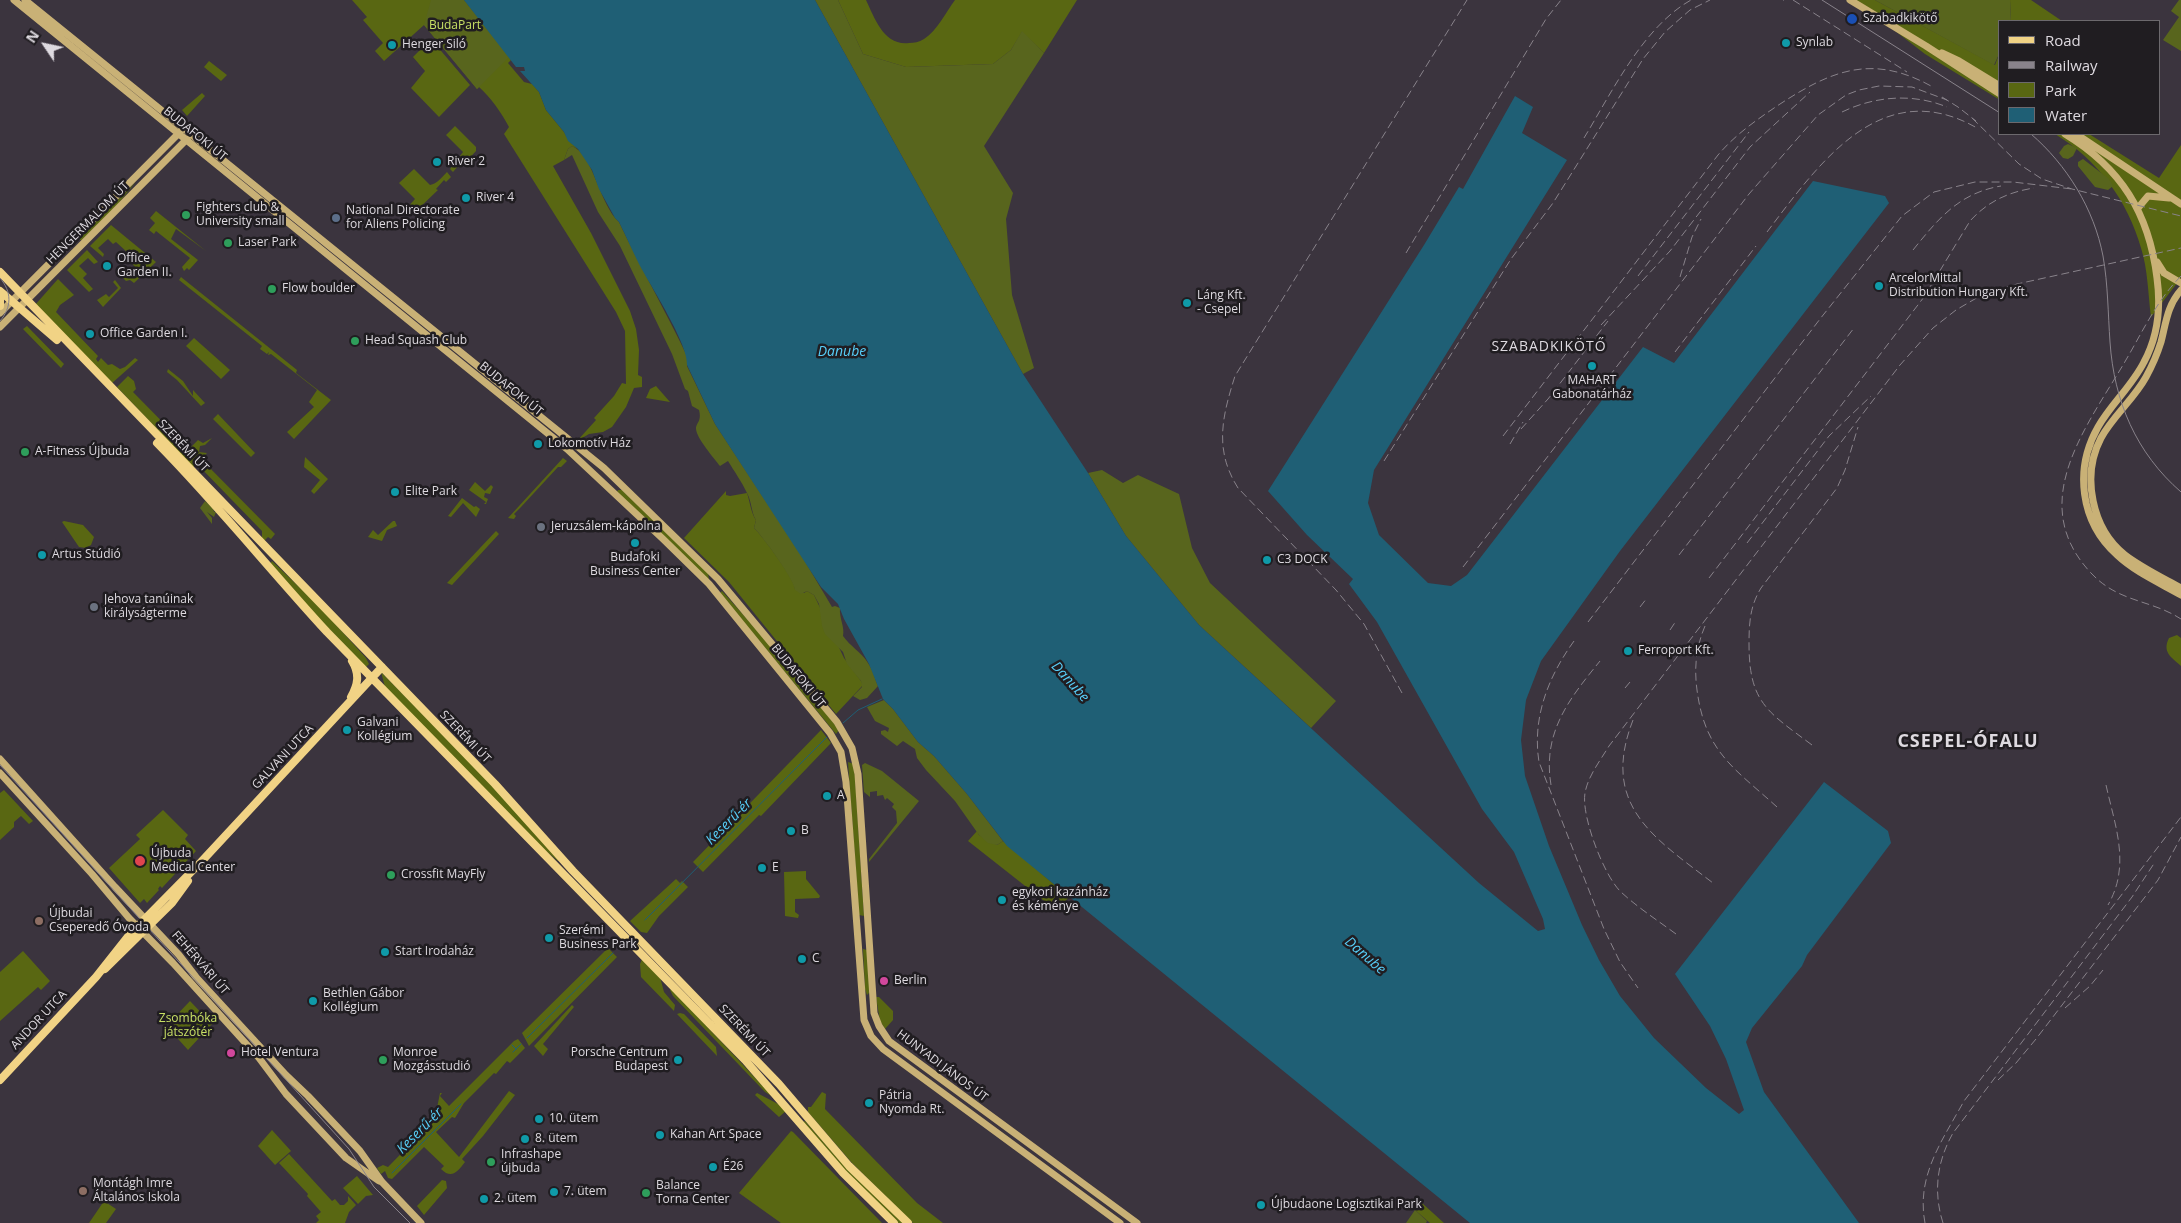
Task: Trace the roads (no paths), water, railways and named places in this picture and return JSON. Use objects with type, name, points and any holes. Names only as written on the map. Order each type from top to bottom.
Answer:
[{"type":"main road","name":"BUDAFOKI ÚT","points":[[14,0],[37,14],[113,71],[184,128],[188,138],[312,243],[547,432],[709,584],[836,742],[841,752],[846,774],[857,919]]},
{"type":"main road","name":"BUDAFOKI ÚT","points":[[25,0],[37,14],[122,90],[178,134],[188,138],[366,275],[553,425],[619,482],[718,578],[846,735]]},
{"type":"main road","points":[[1850,0],[1998,93]]},
{"type":"main road","points":[[1926,46],[1959,61],[1998,85]]},
{"type":"main road","points":[[108,77],[113,71]]},
{"type":"main road","points":[[122,90],[128,83]]},
{"type":"main road","name":"HENGERMALOM ÚT","points":[[0,313],[184,128]]},
{"type":"main road","points":[[2066,135],[2101,159],[2122,182],[2138,208],[2155,257],[2164,273],[2181,283]]},
{"type":"main road","points":[[2077,135],[2181,204]]},
{"type":"main road","name":"HENGERMALOM ÚT","points":[[0,327],[188,138]]},
{"type":"main road","points":[[138,174],[145,182]]},
{"type":"main road","points":[[2138,208],[2148,196],[2158,196],[2174,200]]},
{"type":"main road","points":[[72,240],[80,247]]},
{"type":"main road","points":[[312,243],[324,242],[328,256]]},
{"type":"main road","points":[[2155,257],[2160,303],[2152,346],[2136,376],[2104,417],[2092,438],[2084,466],[2084,498],[2097,531],[2117,556],[2130,566],[2181,595]]},
{"type":"main road","name":"SZERÉMI ÚT","points":[[0,272],[526,816],[573,871],[779,1084],[849,1166],[908,1223]]},
{"type":"main road","points":[[366,275],[365,286],[376,283],[375,287],[378,297]]},
{"type":"main road","points":[[2181,290],[2170,305],[2154,362],[2136,391],[2101,438],[2095,453],[2091,483],[2096,512],[2103,529],[2118,549],[2133,561],[2181,588]]},
{"type":"main road","name":"SZERÉMI ÚT","points":[[0,291],[52,334],[195,482],[254,548],[284,586],[349,655],[757,1072],[825,1153],[894,1223]]},
{"type":"main road","points":[[0,300],[0,306]]},
{"type":"main road","points":[[450,354],[455,347]]},
{"type":"main road","points":[[547,432],[553,425]]},
{"type":"main road","points":[[611,490],[619,482]]},
{"type":"main road","points":[[709,584],[718,578]]},
{"type":"main road","points":[[347,706],[358,680],[356,670],[349,655]]},
{"type":"main road","name":"GALVANI UTCA","points":[[148,921],[382,667]]},
{"type":"main road","name":"HUNYADI JÁNOS ÚT","points":[[846,735],[854,754],[858,774],[874,1013],[887,1038],[1137,1223]]},
{"type":"main road","name":"FEHÉRVÁRI ÚT","points":[[0,759],[286,1075],[360,1151],[382,1182],[421,1223]]},
{"type":"main road","name":"FEHÉRVÁRI ÚT","points":[[0,773],[184,976],[271,1074],[286,1094],[346,1158],[382,1182]]},
{"type":"main road","points":[[868,918],[857,919],[864,1020],[870,1034],[887,1038]]},
{"type":"main road","name":"ANDOR UTCA","points":[[0,1080],[96,976],[110,965],[148,921]]},
{"type":"main road","points":[[858,944],[869,943]]},
{"type":"main road","name":"HUNYADI JÁNOS ÚT","points":[[870,1034],[883,1048],[1120,1223]]},
{"type":"main road","points":[[271,1074],[287,1089],[300,1088]]},
{"type":"main road","points":[[956,1102],[962,1094]]},
{"type":"main road","points":[[965,1109],[971,1101]]},
{"type":"main road","points":[[1010,1142],[1016,1134]]},
{"type":"main road","points":[[1050,1172],[1061,1175],[1068,1173],[1072,1187]]},
{"type":"main road","points":[[1098,1207],[1103,1199]]},
{"type":"water","name":"Danube","points":[[464,0],[815,0],[1023,374],[1088,473],[1126,536],[1199,625],[1479,883],[1538,931],[1545,929],[1543,919],[1514,852],[1482,809],[1377,622],[1349,584],[1353,579],[1307,535],[1268,491],[1459,187],[1463,189],[1515,96],[1533,107],[1522,133],[1567,160],[1374,470],[1368,503],[1379,535],[1428,583],[1451,586],[1467,575],[1643,347],[1674,363],[1813,181],[1885,196],[1889,203],[1620,551],[1541,661],[1526,700],[1521,740],[1525,776],[1549,846],[1582,925],[1599,960],[1620,996],[1654,1038],[1706,1088],[1739,1114],[1744,1110],[1726,1059],[1710,1026],[1675,974],[1824,782],[1888,831],[1891,843],[1807,955],[1802,966],[1752,1028],[1746,1042],[1764,1092],[1859,1223],[1470,1223],[1007,846],[967,794],[934,756],[918,742],[883,699],[869,664],[844,619],[838,604],[821,587],[715,424],[687,365],[686,356],[676,330],[639,264],[619,222],[599,189],[592,170],[578,149],[568,141],[564,132],[546,110],[539,92],[520,71],[525,71],[524,67],[516,67]]},
{"type":"waterway","name":"Keserű-ér","points":[[843,723],[858,710],[882,699]]},
{"type":"waterway","name":"Keserű-ér","points":[[645,920],[827,737]]},
{"type":"waterway","name":"Keserű-ér","points":[[527,1038],[613,953]]},
{"type":"waterway","name":"Keserű-ér","points":[[513,1052],[521,1044]]},
{"type":"waterway","name":"Keserű-ér","points":[[512,1045],[516,1049]]},
{"type":"waterway","name":"Keserű-ér","points":[[392,1173],[461,1104]]},
{"type":"tram line","points":[[1822,0],[1998,112]]},
{"type":"tram line","points":[[2032,135],[2044,146],[2067,174],[2086,205],[2093,221],[2103,256],[2112,364],[2122,405],[2140,443],[2151,460],[2181,492]]},
{"type":"tram line","points":[[0,278],[7,289],[9,300],[7,310],[0,321]]},
{"type":"tram line","points":[[0,765],[349,1149],[374,1187],[410,1223]]},
{"type":"railway","points":[[1402,693],[1364,624],[1336,590],[1238,488],[1230,474],[1223,447],[1224,419],[1235,376],[1467,0]]},
{"type":"railway","points":[[1406,253],[1546,19],[1561,0]]},
{"type":"railway","points":[[1584,138],[1643,43],[1658,26],[1691,0]]},
{"type":"railway","points":[[1384,461],[1511,259],[1553,203],[1643,59],[1665,32],[1690,10],[1710,0]]},
{"type":"railway","points":[[1793,0],[1907,72]]},
{"type":"railway","points":[[1503,436],[1718,155],[1731,141],[1796,94],[1815,83],[1851,70],[1889,70],[1909,76],[1931,86]]},
{"type":"railway","points":[[1463,567],[1749,194],[1818,115],[1846,95],[1879,86],[1912,87],[1947,100]]},
{"type":"railway","points":[[1601,325],[1670,251],[1750,147],[1810,92]]},
{"type":"railway","points":[[1942,97],[1976,121]]},
{"type":"railway","points":[[1842,112],[1868,102],[1894,98],[1921,100],[1947,107]]},
{"type":"railway","points":[[1767,232],[1808,180],[1831,155],[1855,134],[1882,119],[1911,112],[1943,114],[1977,128]]},
{"type":"railway","points":[[1972,118],[2019,164],[2042,179],[2072,189],[2181,216]]},
{"type":"railway","points":[[1638,276],[1749,132]]},
{"type":"railway","points":[[1588,622],[1820,319],[1902,216],[1934,192],[1975,182],[2013,182],[2072,189]]},
{"type":"railway","points":[[1913,250],[1931,228],[1961,201],[1986,189],[2001,186]]},
{"type":"railway","points":[[1709,578],[1924,297],[1970,221],[1991,203],[2015,192],[2034,188]]},
{"type":"railway","points":[[1680,277],[1692,237],[1701,219]]},
{"type":"railway","points":[[1675,352],[1756,246]]},
{"type":"railway","points":[[1676,934],[1621,892],[1614,884],[1595,845],[1587,816],[1585,793],[1592,775],[1609,746],[1900,365],[1933,328],[1956,310],[1980,296],[2017,284],[2181,248]]},
{"type":"railway","points":[[2181,276],[2156,307],[2093,415],[2068,467],[2063,494],[2063,520],[2072,547],[2091,573],[2113,590],[2181,619]]},
{"type":"railway","points":[[1521,429],[1548,399],[1608,321]]},
{"type":"railway","points":[[1679,555],[1854,328]]},
{"type":"railway","points":[[1747,543],[1829,436],[1871,396]]},
{"type":"railway","points":[[1510,444],[1523,422]]},
{"type":"railway","points":[[1812,745],[1773,714],[1757,693],[1750,664],[1749,636],[1751,615],[1754,601],[1761,588],[1837,488],[1845,470],[1858,427]]},
{"type":"railway","points":[[1640,607],[1647,598]]},
{"type":"railway","points":[[1670,630],[1676,621]]},
{"type":"railway","points":[[1705,626],[1696,658],[1696,674],[1701,711],[1707,729],[1714,744],[1724,757],[1777,807]]},
{"type":"railway","points":[[1574,641],[1557,669],[1544,699],[1538,730],[1539,762],[1604,929],[1620,962],[1638,988]]},
{"type":"railway","points":[[1551,785],[1549,766],[1555,732],[1569,703],[1600,661]]},
{"type":"railway","points":[[1625,688],[1630,682]]},
{"type":"railway","points":[[1633,720],[1625,750],[1623,775],[1628,797],[1638,816],[1653,834],[1713,883]]},
{"type":"railway","points":[[2106,785],[2117,830],[2120,860],[2119,875],[2108,905]]},
{"type":"railway","points":[[1925,1223],[1923,1206],[1928,1174],[1933,1159],[1964,1101],[2181,817]]},
{"type":"railway","points":[[1998,1080],[2016,1063],[2036,1039],[2158,880],[2181,837]]},
{"type":"railway","points":[[1943,1223],[1938,1200],[1938,1177],[1943,1155],[1953,1133],[2132,897],[2155,862]]},
{"type":"railway","points":[[2065,1008],[2090,986],[2103,970]]},
{"type":"place","name":"Szabadkikötő","points":[[1852,19]]},
{"type":"place","name":"Synlab","points":[[1786,43]]},
{"type":"place","name":"Henger Siló","points":[[392,45]]},
{"type":"place","name":"River 2","points":[[437,162]]},
{"type":"place","name":"River 4","points":[[466,198]]},
{"type":"place","name":"Fighters club & University small","points":[[186,215]]},
{"type":"place","name":"National Directorate for Aliens Policing","points":[[336,218]]},
{"type":"place","name":"Laser Park","points":[[228,243]]},
{"type":"place","name":"Office Garden II.","points":[[107,266]]},
{"type":"place","name":"ArcelorMittal Distribution Hungary Kft.","points":[[1879,286]]},
{"type":"place","name":"Flow boulder","points":[[272,289]]},
{"type":"place","name":"Láng Kft. - Csepel","points":[[1187,303]]},
{"type":"place","name":"Office Garden I.","points":[[90,334]]},
{"type":"place","name":"Head Squash Club","points":[[355,341]]},
{"type":"place","name":"MAHART Gabonatárház","points":[[1592,366]]},
{"type":"place","name":"Lokomotív Ház","points":[[538,444]]},
{"type":"place","name":"A-Fitness Újbuda","points":[[25,452]]},
{"type":"place","name":"Elite Park","points":[[395,492]]},
{"type":"place","name":"Jeruzsálem-kápolna","points":[[541,527]]},
{"type":"place","name":"Budafoki Business Center","points":[[635,543]]},
{"type":"place","name":"Artus Stúdió","points":[[42,555]]},
{"type":"place","name":"C3 DOCK","points":[[1267,560]]},
{"type":"place","name":"Jehova tanúinak királyságterme","points":[[94,607]]},
{"type":"place","name":"Ferroport Kft.","points":[[1628,651]]},
{"type":"place","name":"Galvani Kollégium","points":[[347,730]]},
{"type":"place","name":"A","points":[[827,796]]},
{"type":"place","name":"B","points":[[791,831]]},
{"type":"place","name":"Újbuda Medical Center","points":[[140,861]]},
{"type":"place","name":"E","points":[[762,868]]},
{"type":"place","name":"Crossfit MayFly","points":[[391,875]]},
{"type":"place","name":"egykori kazánház és kéménye","points":[[1002,900]]},
{"type":"place","name":"Újbudai Cseperedő Óvoda","points":[[39,921]]},
{"type":"place","name":"Szerémi Business Park","points":[[549,938]]},
{"type":"place","name":"Start Irodaház","points":[[385,952]]},
{"type":"place","name":"C","points":[[802,959]]},
{"type":"place","name":"Berlin","points":[[884,981]]},
{"type":"place","name":"Bethlen Gábor Kollégium","points":[[313,1001]]},
{"type":"place","name":"Hotel Ventura","points":[[231,1053]]},
{"type":"place","name":"Monroe Mozgásstudió","points":[[383,1060]]},
{"type":"place","name":"Porsche Centrum Budapest","points":[[678,1060]]},
{"type":"place","name":"Pátria Nyomda Rt.","points":[[869,1103]]},
{"type":"place","name":"10. ütem","points":[[539,1119]]},
{"type":"place","name":"Kahan Art Space","points":[[660,1135]]},
{"type":"place","name":"8. ütem","points":[[525,1139]]},
{"type":"place","name":"Infrashape újbuda","points":[[491,1162]]},
{"type":"place","name":"É26","points":[[713,1167]]},
{"type":"place","name":"Montágh Imre Általános Iskola","points":[[83,1191]]},
{"type":"place","name":"7. ütem","points":[[554,1192]]},
{"type":"place","name":"Balance Torna Center","points":[[646,1193]]},
{"type":"place","name":"2. ütem","points":[[484,1199]]},
{"type":"place","name":"Újbudaone Logisztikai Park","points":[[1261,1205]]},
{"type":"district","name":"SZABADKIKÖTŐ","points":[[1549,347]]},
{"type":"district","name":"CSEPEL-ÓFALU","points":[[1968,742]]},
{"type":"park label","name":"BudaPart","points":[[455,26]]},
{"type":"park label","name":"Zsombóka játszótér","points":[[188,1026]]}]
